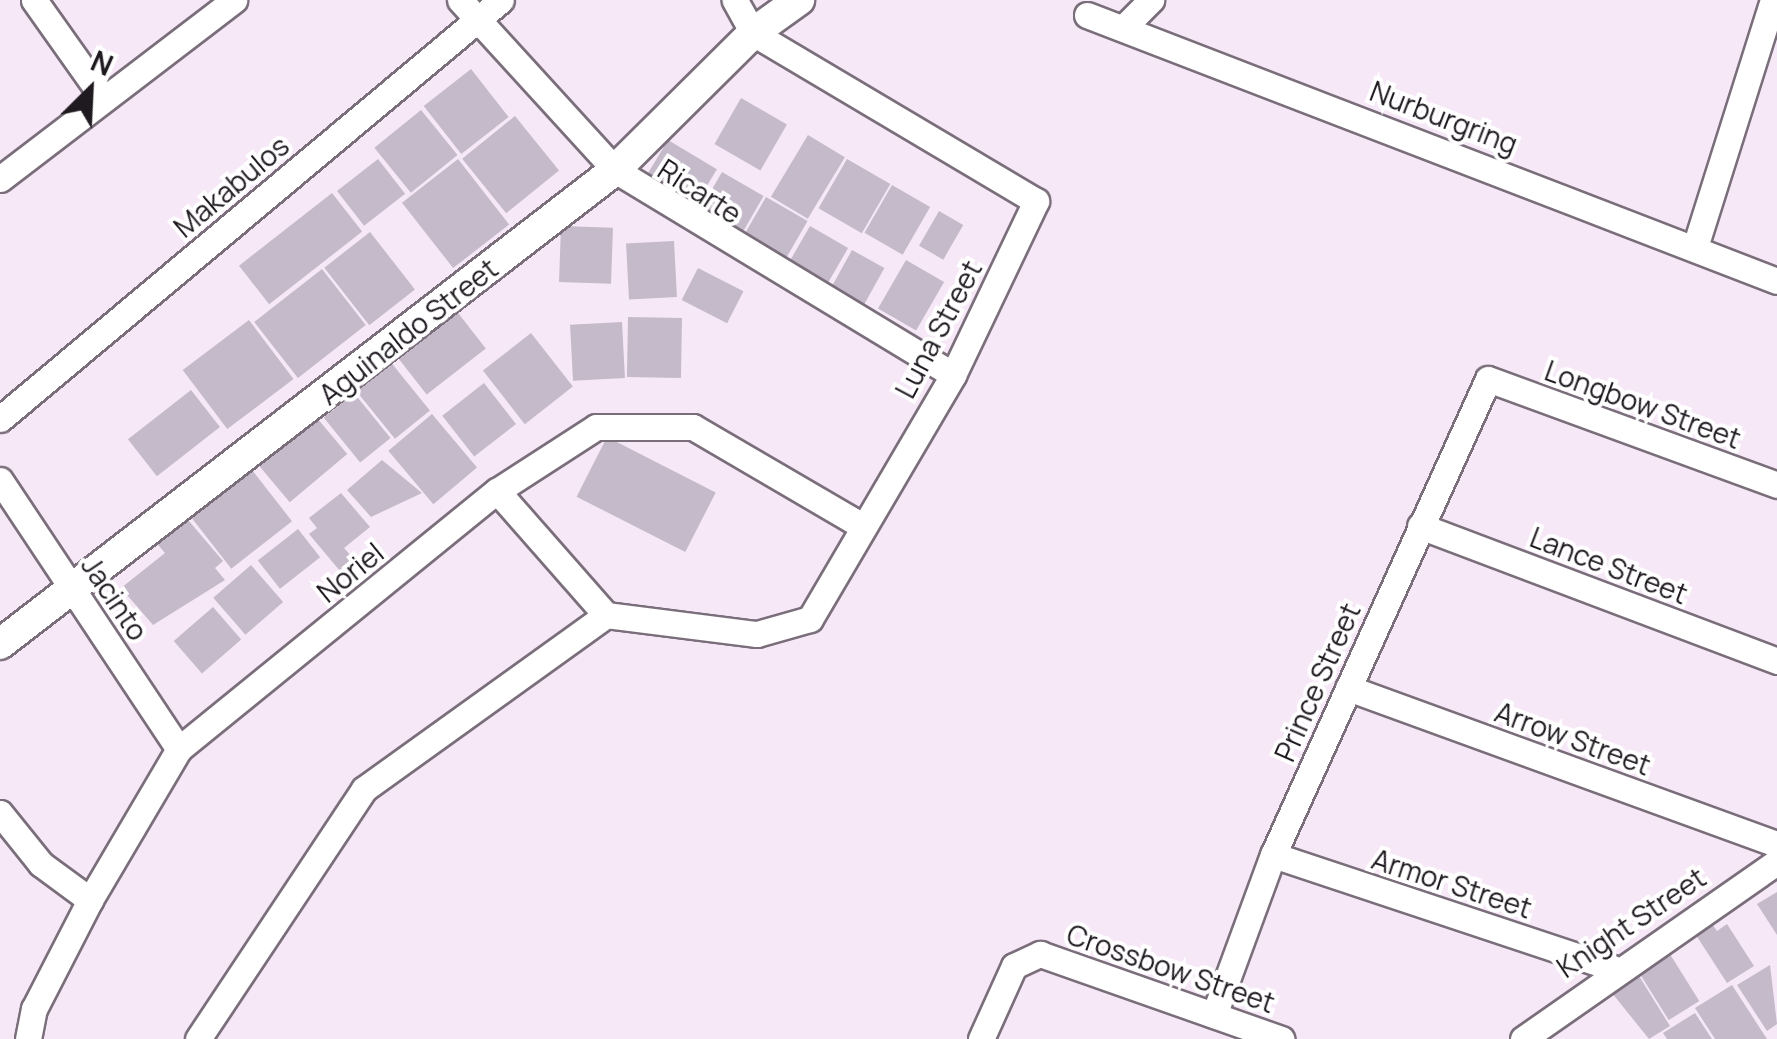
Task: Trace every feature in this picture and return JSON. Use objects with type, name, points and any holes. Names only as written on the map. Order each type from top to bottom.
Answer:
[{"type":"street","points":[[34,0],[104,100]]},
{"type":"street","points":[[0,179],[233,0]]},
{"type":"street","name":"Makabulos","points":[[0,419],[468,9],[501,0]]},
{"type":"street","points":[[735,0],[753,33]]},
{"type":"street","name":"Aguinaldo Street","points":[[0,644],[615,170],[753,33],[799,0]]},
{"type":"street","points":[[1123,28],[1151,0]]},
{"type":"street","points":[[1696,244],[1773,0]]},
{"type":"street","name":"Ricarte","points":[[468,9],[615,170],[953,376]]},
{"type":"street","name":"Nurburgring","points":[[1087,15],[1696,244],[1777,280]]},
{"type":"street","name":"Luna Street","points":[[606,614],[782,632],[810,618],[859,524],[953,376],[1036,201],[753,33]]},
{"type":"street","name":"Longbow Street","points":[[1488,380],[1777,485]]},
{"type":"street","name":"Prince Street","points":[[1214,1014],[1272,855],[1488,380]]},
{"type":"street","name":"Noriel","points":[[28,1039],[34,1009],[90,900],[179,749],[497,491],[596,426],[693,428],[859,524]]},
{"type":"street","name":"Jacinto","points":[[0,480],[179,749]]},
{"type":"street","points":[[198,1039],[352,802],[606,614],[497,491]]},
{"type":"street","name":"Lance Street","points":[[1420,526],[1777,661]]},
{"type":"street","name":"Arrow Street","points":[[1348,688],[1777,844]]},
{"type":"street","points":[[0,813],[41,864],[90,900]]},
{"type":"street","name":"Armor Street","points":[[1272,855],[1612,968]]},
{"type":"street","name":"Knight Street","points":[[1523,1039],[1612,968],[1777,862]]},
{"type":"street","name":"Crossbow Street","points":[[981,1039],[1014,966],[1040,954],[1282,1039]]},
{"type":"building","points":[[471,69],[509,117],[461,154],[424,106]]},
{"type":"building","points":[[741,98],[787,124],[760,170],[714,144]]},
{"type":"building","points":[[421,110],[458,155],[411,193],[374,148]]},
{"type":"building","points":[[515,116],[559,170],[506,213],[462,159]]},
{"type":"building","points":[[808,135],[845,157],[808,219],[771,197]]},
{"type":"building","points":[[668,140],[717,169],[696,204],[647,174]]},
{"type":"building","points":[[378,159],[405,194],[364,226],[337,191]]},
{"type":"building","points":[[458,159],[509,224],[453,268],[402,203]]},
{"type":"building","points":[[847,159],[890,184],[862,233],[818,208]]},
{"type":"building","points":[[722,172],[764,196],[737,242],[696,218]]},
{"type":"building","points":[[892,185],[930,207],[903,255],[864,233]]},
{"type":"building","points":[[332,193],[362,232],[269,304],[239,266]]},
{"type":"building","points":[[766,197],[808,221],[778,272],[736,248]]},
{"type":"building","points":[[939,211],[963,225],[943,260],[919,246]]},
{"type":"building","points":[[561,226],[613,228],[611,284],[559,282]]},
{"type":"building","points":[[810,226],[848,248],[820,296],[782,274]]},
{"type":"building","points":[[370,232],[415,290],[369,325],[324,268]]},
{"type":"building","points":[[674,241],[677,297],[629,299],[626,244]]},
{"type":"building","points":[[852,250],[884,268],[861,310],[829,292]]},
{"type":"building","points":[[906,260],[944,282],[916,330],[878,308]]},
{"type":"building","points":[[698,268],[743,291],[727,323],[682,300]]},
{"type":"building","points":[[322,269],[366,325],[298,378],[254,322]]},
{"type":"building","points":[[455,309],[486,348],[427,395],[396,355]]},
{"type":"building","points":[[628,317],[682,318],[681,378],[627,377]]},
{"type":"building","points":[[249,320],[294,379],[227,429],[183,370]]},
{"type":"building","points":[[622,322],[625,378],[573,381],[570,325]]},
{"type":"building","points":[[531,333],[573,387],[525,424],[483,371]]},
{"type":"building","points":[[389,360],[430,411],[395,439],[354,388]]},
{"type":"building","points":[[484,383],[516,424],[474,457],[442,416]]},
{"type":"building","points":[[191,390],[220,427],[157,476],[128,439]]},
{"type":"building","points":[[354,393],[391,438],[360,463],[324,418]]},
{"type":"building","points":[[432,414],[477,468],[433,504],[388,451]]},
{"type":"building","points":[[317,418],[347,454],[290,502],[260,466]]},
{"type":"building","points":[[607,437],[716,492],[685,552],[577,497]]},
{"type":"building","points":[[382,460],[422,493],[371,517],[347,490]]},
{"type":"building","points":[[252,470],[292,521],[231,569],[191,517]]},
{"type":"building","points":[[341,493],[370,527],[344,548],[354,559],[340,571],[309,534],[317,528],[309,518]]},
{"type":"building","points":[[183,514],[223,561],[215,568],[225,580],[153,625],[121,588],[165,553],[153,539]]},
{"type":"building","points":[[298,529],[320,557],[280,589],[258,560]]},
{"type":"building","points":[[251,565],[283,602],[245,635],[213,598]]},
{"type":"building","points":[[213,607],[241,639],[202,674],[174,641]]},
{"type":"building","points":[[1777,892],[1777,935],[1757,904]]},
{"type":"building","points":[[1710,921],[1717,931],[1727,924],[1754,966],[1727,983],[1694,932]]},
{"type":"building","points":[[1668,951],[1699,1001],[1669,1020],[1637,970]]},
{"type":"building","points":[[1770,965],[1777,1024],[1767,1031],[1737,985]]},
{"type":"building","points":[[1639,976],[1670,1026],[1649,1039],[1612,993]]},
{"type":"building","points":[[1732,985],[1767,1039],[1715,1039],[1695,1008]]},
{"type":"building","points":[[1695,1013],[1712,1039],[1667,1039],[1663,1033]]}]
